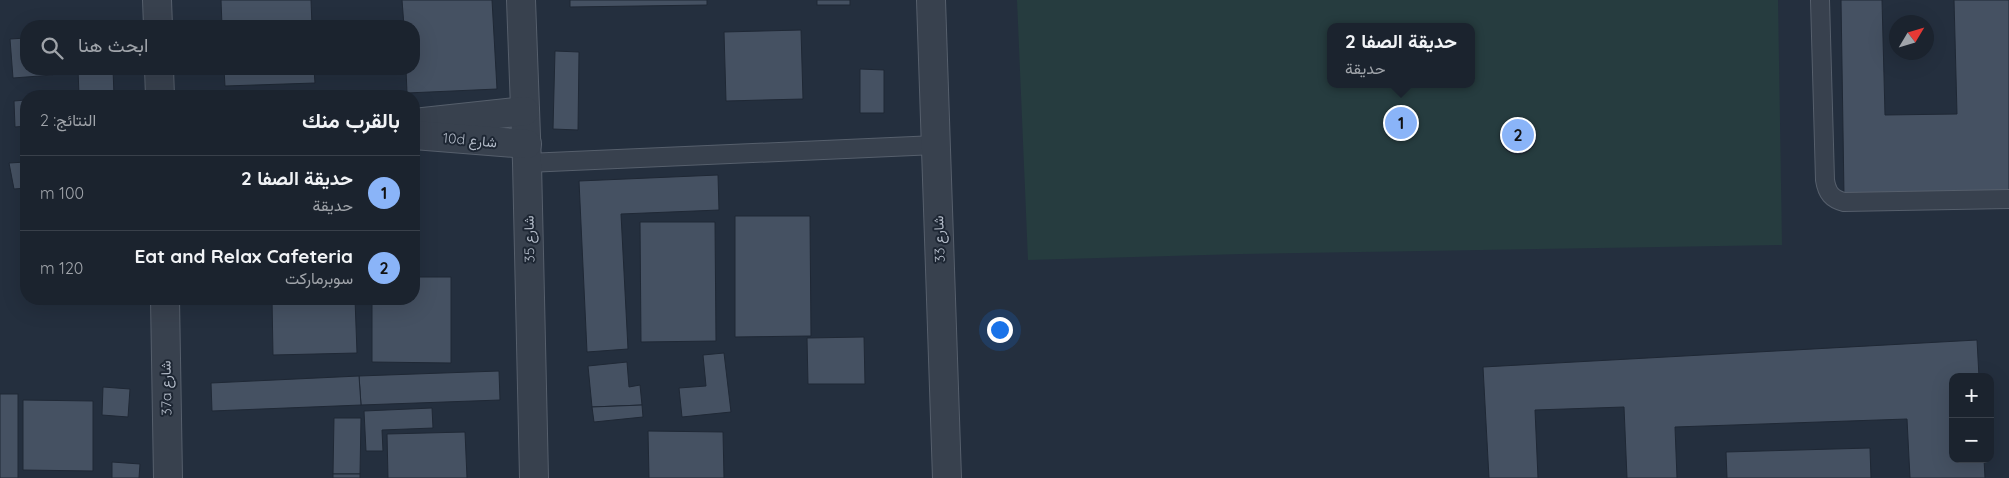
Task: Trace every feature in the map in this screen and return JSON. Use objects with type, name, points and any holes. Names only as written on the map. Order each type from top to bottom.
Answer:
[{"type":"street","points":[[157,0],[158,20]]},
{"type":"street","name":"شارع 35","points":[[521,0],[527,154],[534,478]]},
{"type":"street","name":"شارع 33","points":[[931,0],[947,478]]},
{"type":"street","points":[[159,75],[160,90]]},
{"type":"street","name":"10d شارع","points":[[420,121],[525,111]]},
{"type":"street","name":"10d شارع","points":[[420,136],[527,154]]},
{"type":"street","name":"37a شارع","points":[[165,305],[168,478]]},
{"type":"lane","points":[[1820,0],[1825,180],[1826,188],[1830,195],[1844,202],[2009,199]]},
{"type":"lane","points":[[527,154],[936,145]]},
{"type":"green space","points":[[1017,0],[1778,0],[1782,245],[1241,254],[1028,260]]},
{"type":"building","points":[[221,0],[311,0],[312,20],[222,20]]},
{"type":"building","points":[[402,0],[492,0],[497,89],[420,92],[420,90],[407,90],[406,75],[420,75],[420,20],[404,20]]},
{"type":"building","points":[[570,0],[707,0],[707,5],[570,7]]},
{"type":"building","points":[[817,0],[850,0],[850,5],[817,5]]},
{"type":"building","points":[[1841,0],[1882,0],[1885,115],[1957,114],[1954,0],[2009,0],[2009,194],[1844,196]]},
{"type":"building","points":[[801,30],[803,99],[726,101],[724,32]]},
{"type":"building","points":[[20,38],[20,75],[53,75],[13,78],[10,39]]},
{"type":"building","points":[[555,51],[579,52],[578,130],[553,129]]},
{"type":"building","points":[[860,69],[884,70],[884,113],[860,113]]},
{"type":"building","points":[[78,75],[113,75],[114,90],[79,90]]},
{"type":"building","points":[[224,75],[314,75],[315,83],[225,86]]},
{"type":"building","points":[[20,100],[20,127],[15,127],[14,101]]},
{"type":"building","points":[[1518,118],[1525,119],[1531,123],[1535,129],[1535,143],[1531,149],[1525,153],[1518,154],[1511,153],[1505,149],[1501,143],[1500,136],[1501,129],[1505,123],[1511,119]]},
{"type":"building","points":[[20,162],[20,188],[14,189],[9,163]]},
{"type":"building","points":[[718,175],[719,210],[621,214],[628,349],[587,352],[579,181]]},
{"type":"building","points":[[735,216],[810,216],[811,336],[735,337]]},
{"type":"building","points":[[640,222],[715,222],[716,341],[641,342]]},
{"type":"building","points":[[420,277],[451,277],[451,363],[372,362],[372,305],[420,305]]},
{"type":"building","points":[[272,305],[355,305],[357,353],[273,355]]},
{"type":"building","points":[[864,337],[865,384],[808,384],[807,338]]},
{"type":"building","points":[[1977,340],[1979,373],[1949,373],[1949,463],[1984,463],[1985,478],[1910,478],[1907,419],[1675,427],[1677,478],[1627,478],[1624,407],[1535,410],[1538,478],[1489,478],[1483,367]]},
{"type":"building","points":[[724,353],[731,412],[682,417],[679,388],[706,386],[703,355]]},
{"type":"building","points":[[627,362],[629,387],[640,385],[642,405],[592,407],[588,366]]},
{"type":"building","points":[[499,371],[500,400],[361,405],[359,376]]},
{"type":"building","points":[[359,376],[361,405],[212,411],[211,383]]},
{"type":"building","points":[[103,387],[130,389],[128,417],[102,415]]},
{"type":"building","points":[[0,394],[18,394],[18,478],[0,478]]},
{"type":"building","points":[[23,400],[93,401],[93,471],[23,470]]},
{"type":"building","points":[[642,405],[643,417],[594,422],[592,407]]},
{"type":"building","points":[[432,408],[433,428],[382,430],[383,451],[366,451],[364,411]]},
{"type":"building","points":[[334,418],[361,418],[360,474],[333,474]]},
{"type":"building","points":[[648,431],[723,432],[724,478],[649,478]]},
{"type":"building","points":[[465,432],[467,478],[388,478],[387,434]]},
{"type":"building","points":[[1870,448],[1871,478],[1727,478],[1726,452]]},
{"type":"building","points":[[112,462],[140,464],[139,478],[112,478]]},
{"type":"building","points":[[333,474],[360,474],[360,478],[333,478]]},
{"type":"place","name":"حديقة الصفا 2","points":[[1401,123]]},
{"type":"place","name":"Eat and Relax Cafeteria","points":[[1518,135]]}]
